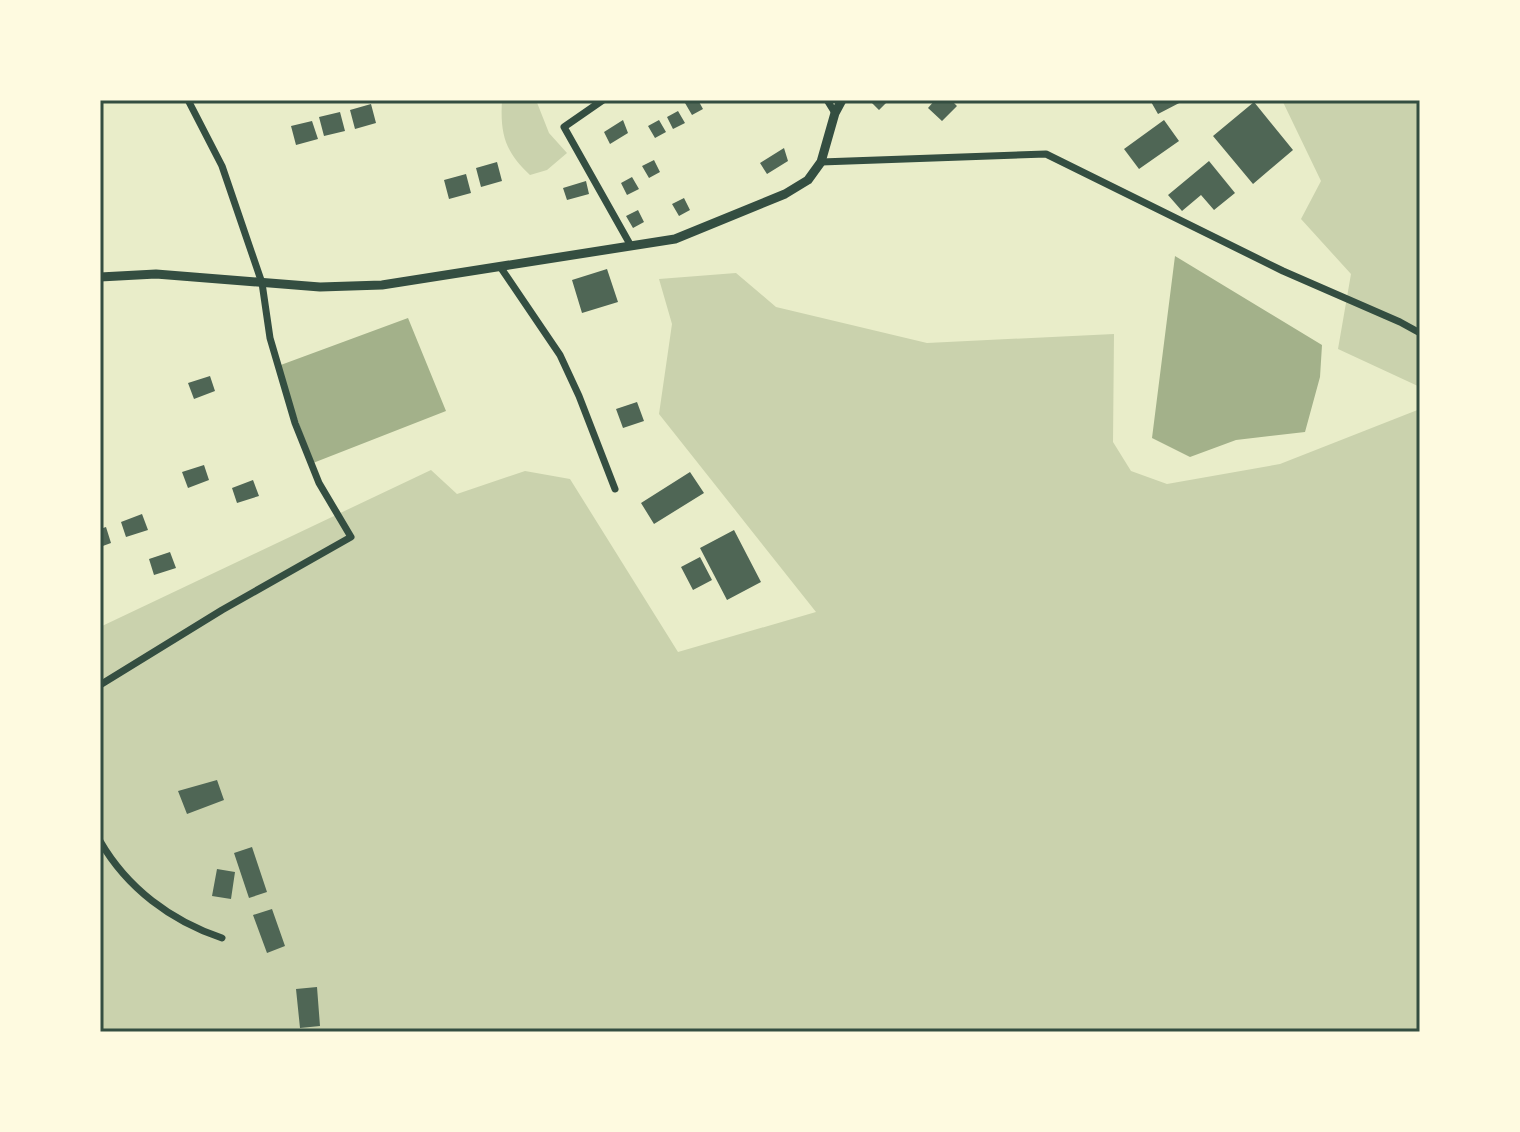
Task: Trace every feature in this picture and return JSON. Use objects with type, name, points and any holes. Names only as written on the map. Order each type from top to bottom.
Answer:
[{"type":"street","points":[[100,685],[222,610],[351,537],[319,483],[295,423],[270,338],[262,283],[222,166],[188,100]]},
{"type":"street","points":[[603,100],[564,127],[631,246]]},
{"type":"street","points":[[827,100],[835,113]]},
{"type":"street","points":[[100,277],[156,274],[320,287],[382,285],[675,239],[785,194],[808,180],[821,162],[835,113],[842,100]]},
{"type":"street","points":[[821,162],[1046,154],[1283,271],[1420,333]]},
{"type":"street","points":[[501,268],[560,355],[615,489]]},
{"type":"street","points":[[100,841],[130,882],[160,907],[198,930],[222,938]]},
{"type":"shaded area","points":[[502,100],[536,100],[549,133],[567,153],[547,170],[530,175],[506,142]]},
{"type":"shaded area","points":[[1282,100],[1420,100],[1420,387],[1338,349],[1351,274],[1301,219],[1321,181]]},
{"type":"shaded area","points":[[1175,256],[1322,345],[1320,377],[1305,432],[1236,440],[1190,457],[1152,438]]},
{"type":"shaded area","points":[[736,273],[776,307],[927,343],[1114,334],[1113,442],[1131,471],[1167,484],[1280,464],[1420,409],[1420,1032],[100,1032],[100,627],[431,470],[457,494],[525,471],[570,479],[678,652],[816,612],[659,414],[672,324],[659,279]]},
{"type":"shaded area","points":[[408,318],[446,411],[313,463],[278,366]]},
{"type":"building","points":[[698,100],[703,109],[692,115],[685,103]]},
{"type":"building","points":[[869,100],[889,100],[879,110]]},
{"type":"building","points":[[935,100],[951,100],[957,106],[942,121],[928,108]]},
{"type":"building","points":[[1150,100],[1185,100],[1158,114]]},
{"type":"building","points":[[1254,102],[1293,150],[1253,184],[1213,136]]},
{"type":"building","points":[[371,104],[376,123],[355,129],[350,110]]},
{"type":"building","points":[[678,111],[685,123],[673,129],[667,117]]},
{"type":"building","points":[[340,112],[345,131],[324,136],[319,117]]},
{"type":"building","points":[[623,120],[628,133],[610,144],[604,132]]},
{"type":"building","points":[[659,120],[666,132],[655,138],[648,126]]},
{"type":"building","points":[[1164,120],[1179,141],[1139,169],[1124,149]]},
{"type":"building","points":[[312,121],[318,139],[296,145],[291,126]]},
{"type":"building","points":[[784,148],[788,161],[767,174],[760,163]]},
{"type":"building","points":[[654,160],[660,172],[649,178],[642,166]]},
{"type":"building","points":[[1209,161],[1235,193],[1214,210],[1201,195],[1182,211],[1168,195]]},
{"type":"building","points":[[497,162],[502,181],[481,187],[476,168]]},
{"type":"building","points":[[466,174],[471,193],[449,199],[444,180]]},
{"type":"building","points":[[632,177],[639,189],[627,195],[621,183]]},
{"type":"building","points":[[586,181],[589,194],[567,200],[563,188]]},
{"type":"building","points":[[684,198],[690,210],[679,216],[672,204]]},
{"type":"building","points":[[638,210],[644,222],[633,228],[626,216]]},
{"type":"building","points":[[607,269],[618,302],[582,313],[572,280]]},
{"type":"building","points":[[210,376],[215,391],[194,399],[188,383]]},
{"type":"building","points":[[637,402],[644,421],[623,428],[616,409]]},
{"type":"building","points":[[204,465],[209,480],[188,488],[182,472]]},
{"type":"building","points":[[690,472],[704,493],[654,524],[641,503]]},
{"type":"building","points":[[253,480],[259,496],[237,503],[232,488]]},
{"type":"building","points":[[142,514],[148,530],[126,537],[121,522]]},
{"type":"building","points":[[106,527],[111,543],[100,547],[100,529]]},
{"type":"building","points":[[734,530],[761,582],[727,600],[700,548]]},
{"type":"building","points":[[170,552],[176,568],[154,575],[149,559]]},
{"type":"building","points":[[700,557],[712,580],[693,590],[681,567]]},
{"type":"building","points":[[217,780],[224,800],[187,814],[178,791]]},
{"type":"building","points":[[252,847],[267,892],[249,898],[234,853]]},
{"type":"building","points":[[217,869],[235,872],[231,899],[212,896]]},
{"type":"building","points":[[272,909],[285,946],[267,953],[253,915]]},
{"type":"building","points":[[317,987],[320,1026],[300,1028],[296,989]]}]
